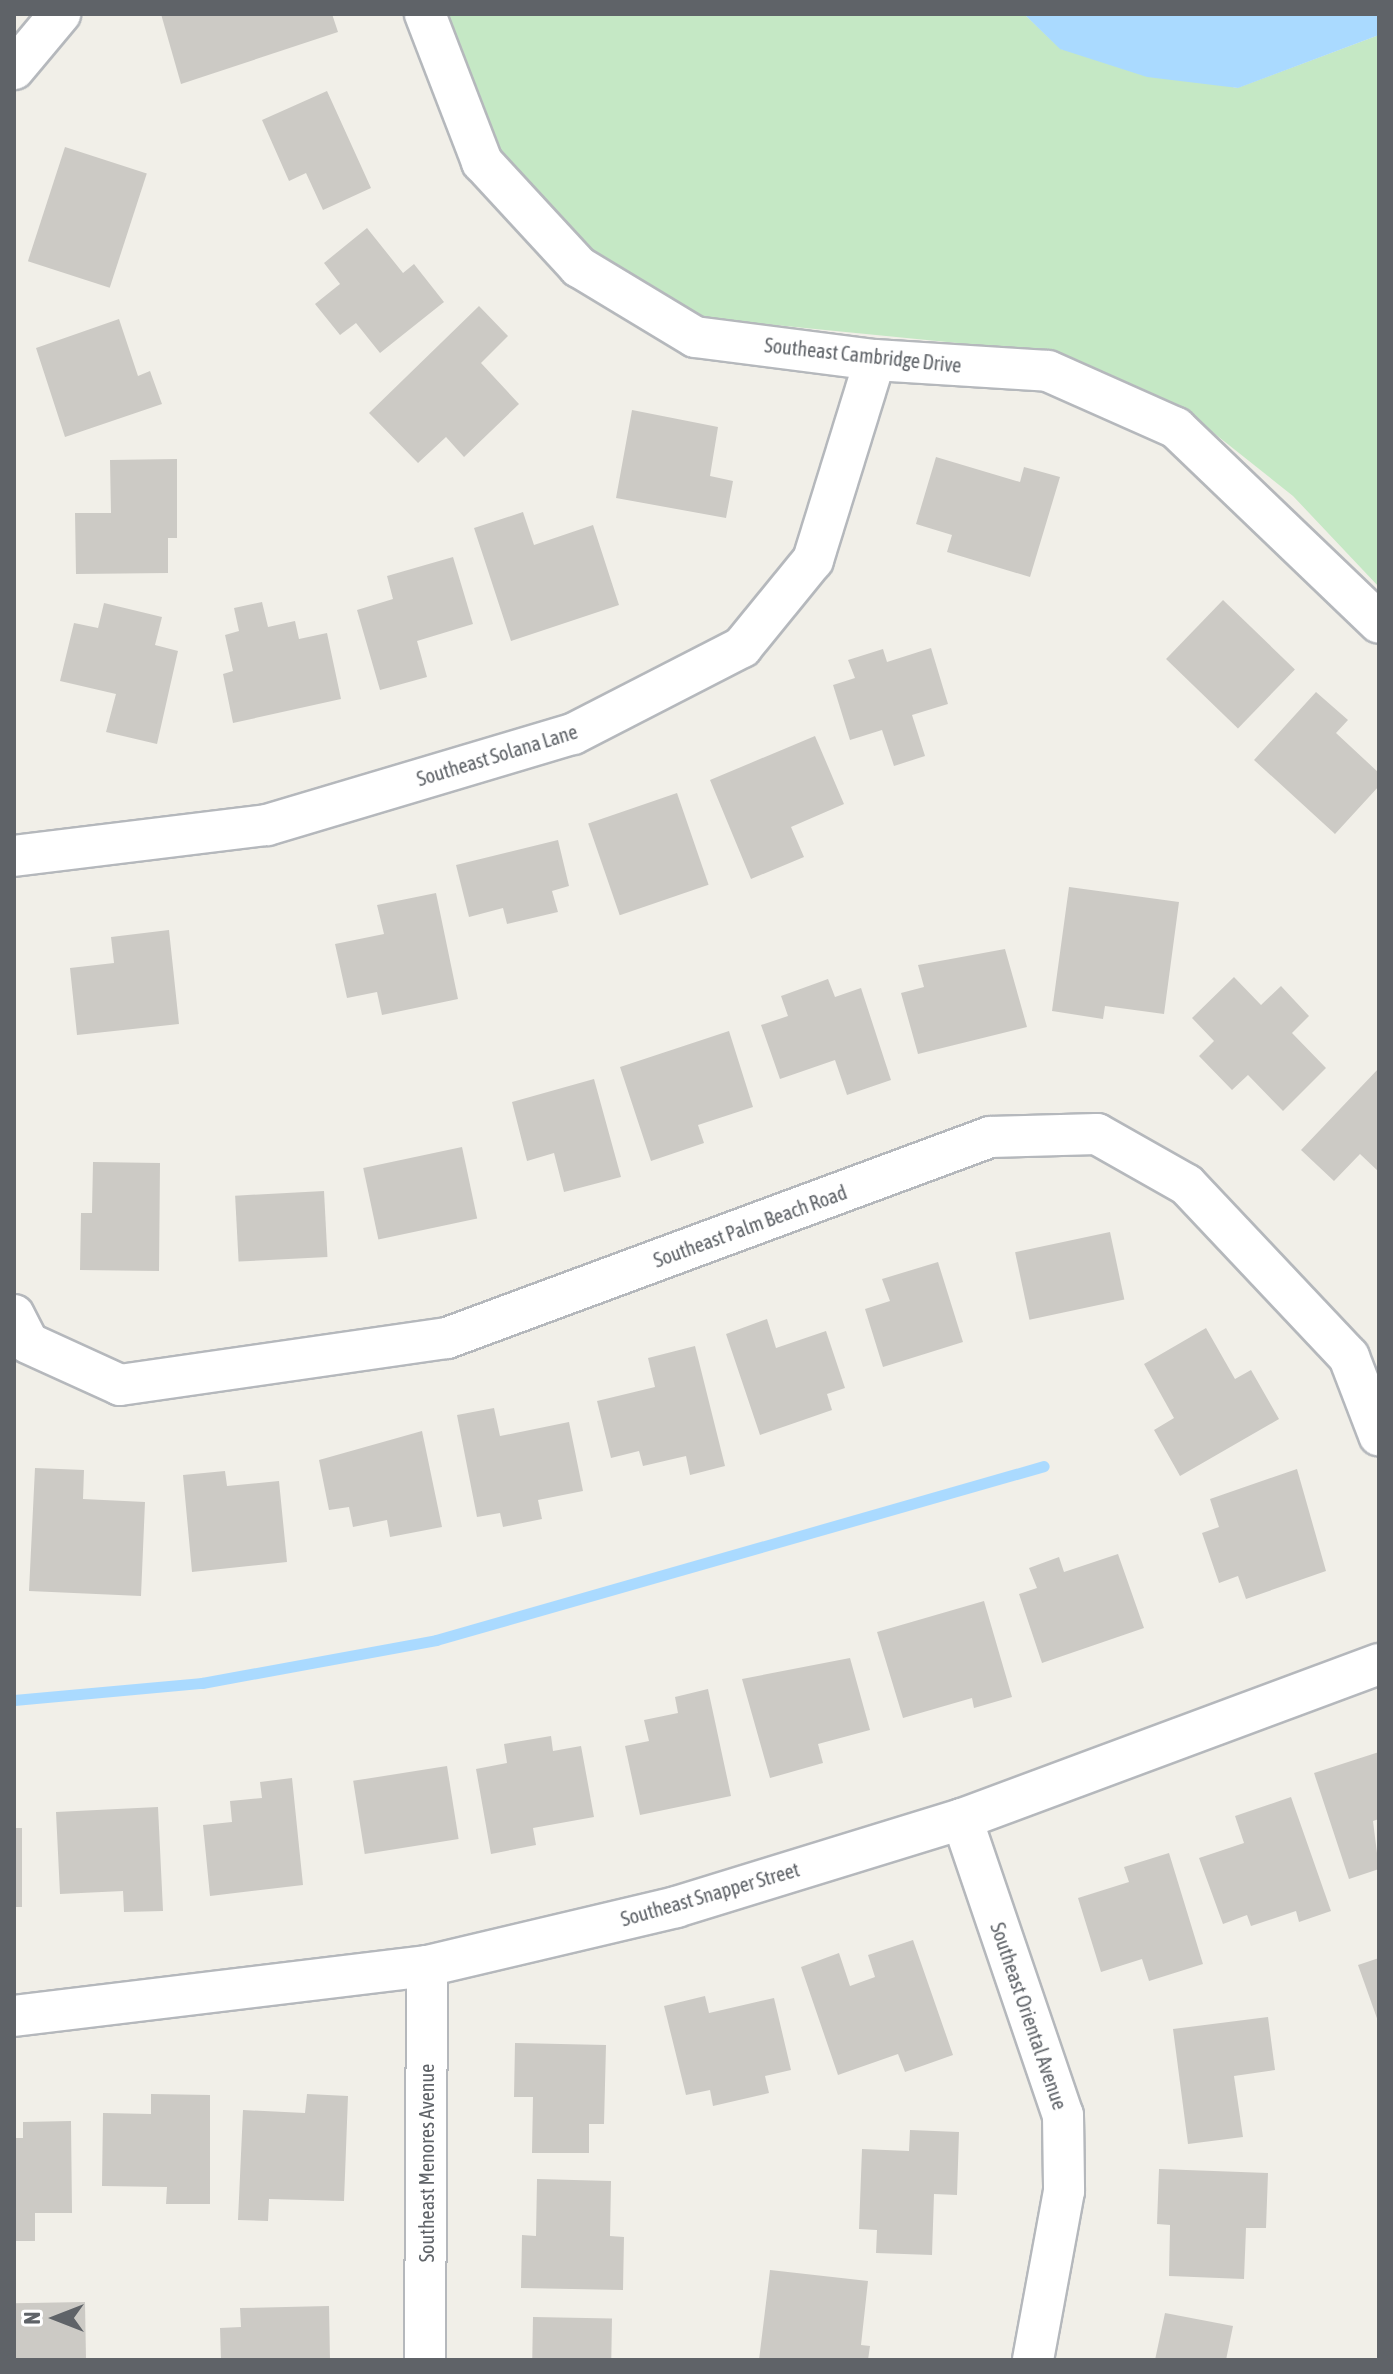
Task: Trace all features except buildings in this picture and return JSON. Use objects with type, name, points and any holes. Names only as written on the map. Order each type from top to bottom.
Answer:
[{"type":"street","points":[[14,69],[60,14]]},
{"type":"street","name":"Southeast Cambridge Drive","points":[[425,14],[482,162],[579,267],[695,337],[875,360],[1048,371],[1176,428],[1379,623]]},
{"type":"street","name":"Southeast Solana Lane","points":[[14,856],[267,825],[573,734],[742,647],[813,560],[875,360]]},
{"type":"street","name":"Southeast Palm Beach Road","points":[[14,1315],[28,1343],[120,1385],[447,1338],[990,1137],[1097,1134],[1187,1185],[1328,1334],[1349,1357],[1379,1435]]},
{"type":"street","name":"Southeast Snapper Street","points":[[14,2016],[427,1966],[676,1907],[962,1819],[1379,1664]]},
{"type":"street","name":"Southeast Oriental Avenue","points":[[962,1819],[1063,2115],[1064,2191],[1033,2360]]},
{"type":"street","name":"Southeast Menores Avenue","points":[[425,2360],[427,1966]]},
{"type":"green space","points":[[447,14],[1024,14],[1061,49],[1237,88],[1379,35],[1379,587],[1293,496],[1186,411],[1058,353],[703,318],[594,253],[501,152]]},
{"type":"water","points":[[1024,14],[1379,14],[1379,35],[1238,88],[1147,77],[1060,49]]},
{"type":"waterway","points":[[14,1700],[202,1683],[436,1640],[1044,1466]]}]
